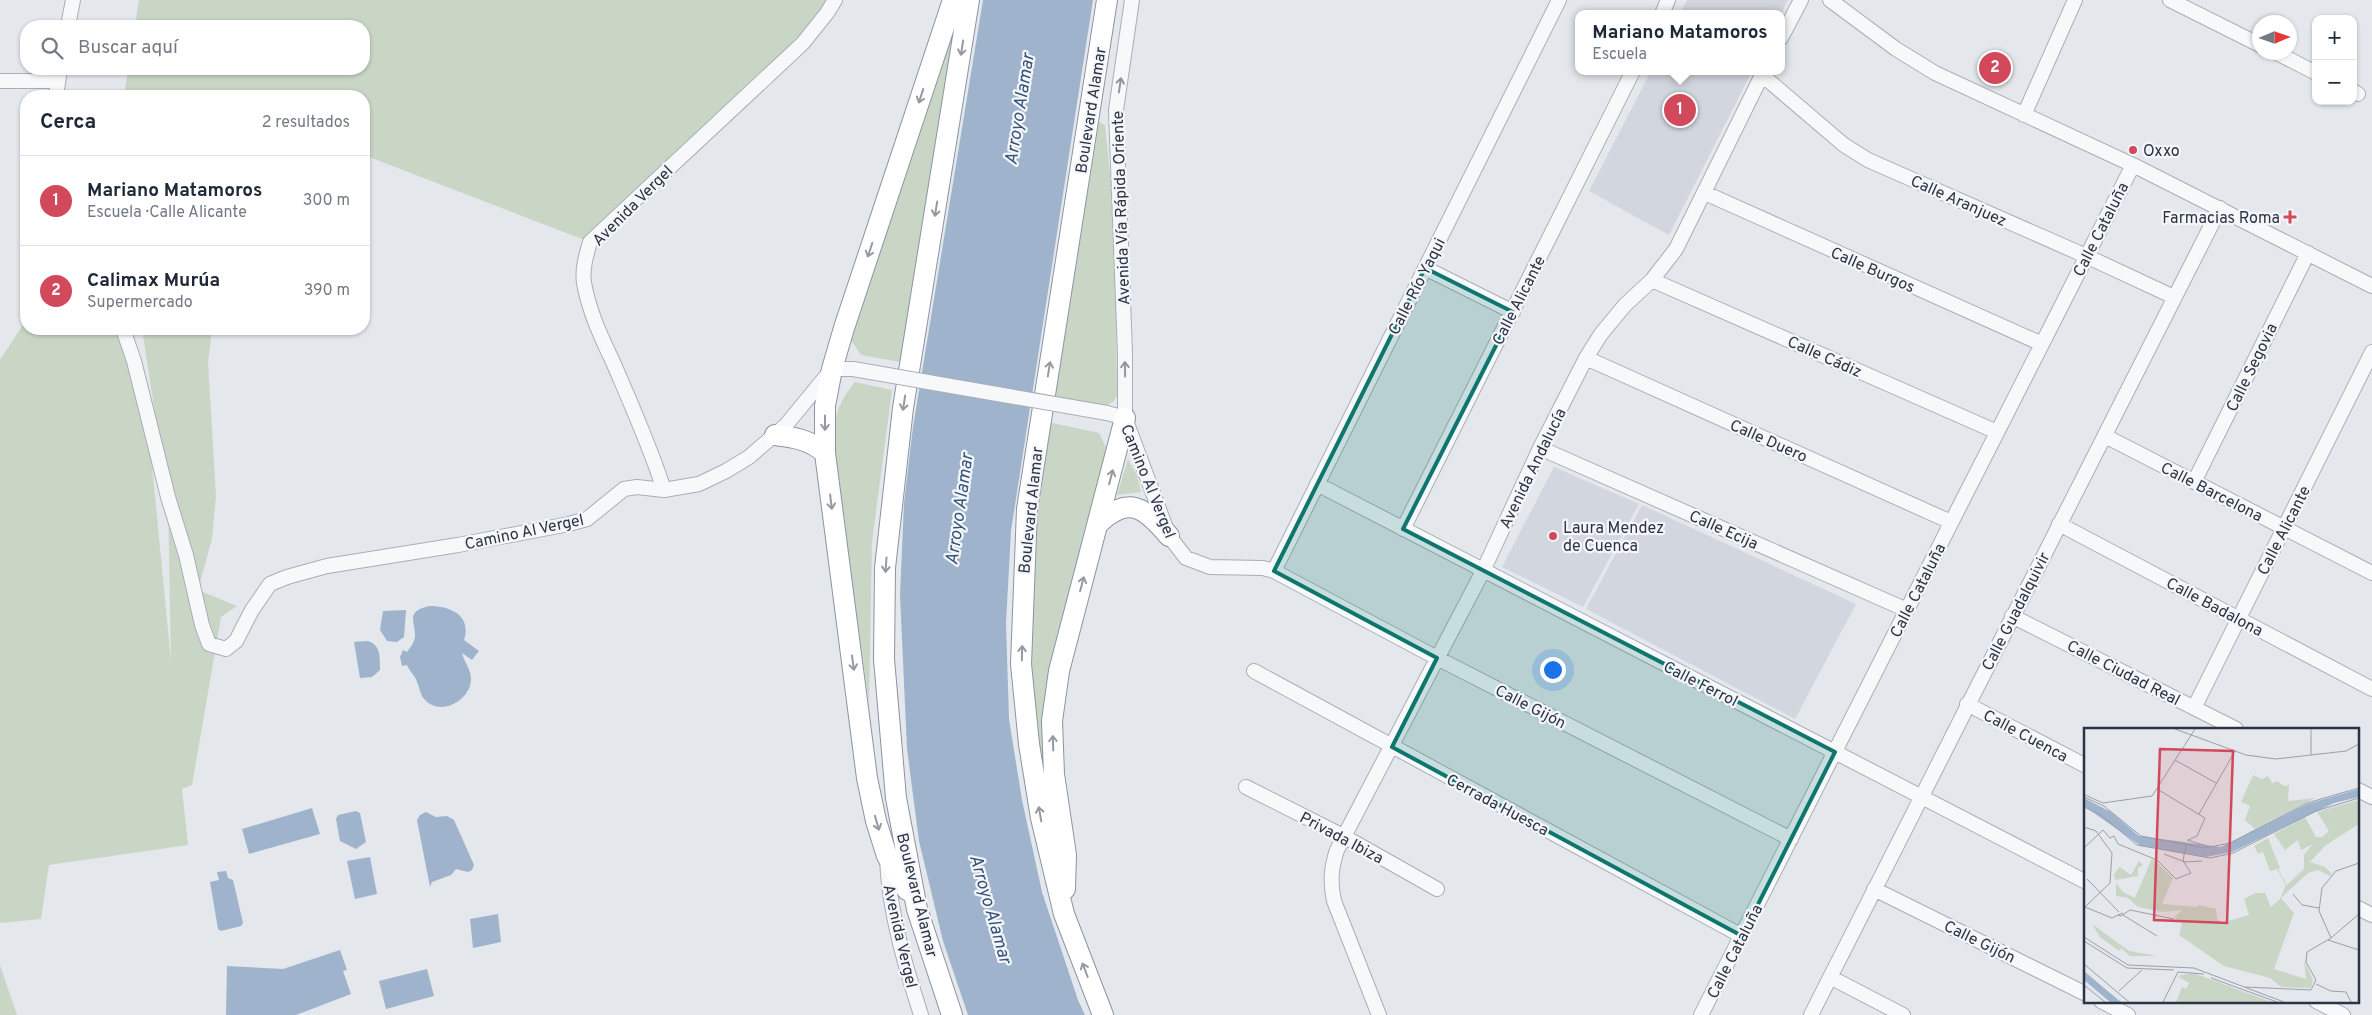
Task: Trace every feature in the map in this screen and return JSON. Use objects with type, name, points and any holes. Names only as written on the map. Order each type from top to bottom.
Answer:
[{"type":"highway","name":"Boulevard Alamar","points":[[1103,1015],[1064,914],[1041,818],[1029,744],[1021,664],[1027,509],[1107,0]]},
{"type":"highway","name":"Boulevard Alamar","points":[[952,1015],[918,909],[901,833],[889,737],[884,659],[885,568],[903,408],[957,1]]},
{"type":"highway","points":[[918,909],[887,856],[876,821],[867,778],[825,453],[824,406],[832,369],[957,1]]},
{"type":"highway","points":[[1064,914],[1066,855],[1054,774],[1052,721],[1059,671],[1098,524],[1116,415]]},
{"type":"highway","points":[[774,435],[800,438],[825,453]]},
{"type":"highway","points":[[1098,524],[1113,512],[1128,506],[1140,508],[1169,536]]},
{"type":"street","name":"Avenida Vergel","points":[[664,490],[653,454],[598,332],[590,306],[584,276],[584,262],[590,242],[803,43],[835,0]]},
{"type":"street","name":"Avenida Vía Rápida Oriente","points":[[1116,415],[1125,354],[1116,110],[1132,0]]},
{"type":"street","name":"Calle Río Yaqui","points":[[1274,571],[1558,0]]},
{"type":"street","points":[[1785,30],[1801,0]]},
{"type":"street","points":[[1830,0],[1896,49],[1935,73],[2132,165],[2372,286]]},
{"type":"street","points":[[2024,115],[2075,0]]},
{"type":"street","points":[[2170,0],[2252,41]]},
{"type":"street","points":[[68,2],[68,20]]},
{"type":"street","points":[[2291,60],[2312,71]]},
{"type":"street","points":[[0,81],[59,75],[57,90]]},
{"type":"street","name":"Calle Alicante","points":[[1403,529],[1631,75]]},
{"type":"street","name":"Avenida Andalucía","points":[[1379,1015],[1334,901],[1331,883],[1332,866],[1345,837],[1483,570],[1540,448],[1586,358],[1601,334],[1625,305],[1652,280],[1676,249],[1762,75]]},
{"type":"street","name":"Calle Aranjuez","points":[[1765,75],[1844,145],[1868,160],[2174,297]]},
{"type":"street","name":"Calle Cataluña","points":[[1701,1015],[2132,165]]},
{"type":"street","name":"Calle Burgos","points":[[1705,193],[2042,344]]},
{"type":"street","name":"Calle Guadalquivir","points":[[1812,1015],[1920,796],[2220,208]]},
{"type":"street","name":"Calle Segovia","points":[[2194,482],[2308,253]]},
{"type":"street","points":[[1426,268],[1513,312]]},
{"type":"street","name":"Calle Cádiz","points":[[1652,280],[1997,432]]},
{"type":"street","name":"Camino Al Vergel","points":[[125,335],[134,361],[168,497],[186,555],[202,625],[209,644],[226,649],[236,641],[252,610],[270,584],[287,577],[327,566],[458,545],[569,524],[587,519],[624,489],[637,487],[664,490],[699,484],[726,472],[749,457],[774,435],[812,395],[832,369]]},
{"type":"street","name":"Calle Alicante","points":[[2194,708],[2372,352]]},
{"type":"street","name":"Calle Duero","points":[[1586,358],[1951,522]]},
{"type":"street","points":[[832,369],[853,368],[1116,415]]},
{"type":"street","name":"Camino Al Vergel","points":[[1116,415],[1169,536],[1186,558],[1210,567],[1263,568],[1274,571]]},
{"type":"street","name":"Calle Barcelona","points":[[2105,436],[2372,573]]},
{"type":"street","name":"Calle Ecija","points":[[1540,448],[1907,610]]},
{"type":"street","name":"Calle Ferrol","points":[[1317,484],[2084,881]]},
{"type":"street","name":"Calle Badalona","points":[[2059,524],[2372,689]]},
{"type":"street","name":"Calle Gijón","points":[[1274,571],[1437,658],[1791,838]]},
{"type":"street","name":"Calle Ciudad Real","points":[[2012,616],[2234,728]]},
{"type":"street","name":"Cerrada Huesca","points":[[1254,671],[1742,936]]},
{"type":"street","name":"Calle Cuenca","points":[[1967,704],[2084,765]]},
{"type":"street","name":"Privada Ibiza","points":[[1246,787],[1345,837],[1437,889]]},
{"type":"street","points":[[2360,791],[2372,797]]},
{"type":"street","name":"Avenida Vergel","points":[[887,856],[892,904],[908,975],[921,1015]]},
{"type":"street","name":"Calle Gijón","points":[[1874,889],[2084,993]]},
{"type":"street","points":[[2360,909],[2372,915]]},
{"type":"street","points":[[1830,977],[1903,1015]]},
{"type":"street","points":[[2103,1002],[2121,1010]]},
{"type":"street","points":[[2318,1002],[2343,1015]]},
{"type":"highlighted area","points":[[1425,268],[1513,312],[1403,529],[1835,752],[1742,936],[1392,747],[1437,658],[1274,571]]},
{"type":"shaded area","points":[[1687,0],[1788,0],[1783,10],[1682,10]]},
{"type":"shaded area","points":[[1649,75],[1750,75],[1669,235],[1589,191]]},
{"type":"shaded area","points":[[1554,467],[1639,504],[1583,607],[1502,567]]},
{"type":"shaded area","points":[[1642,505],[1856,604],[1795,719],[1586,609]]},
{"type":"green space","points":[[139,0],[833,0],[806,41],[595,244],[370,157],[370,90],[125,90],[127,75],[370,75],[370,20],[136,20]]},
{"type":"green space","points":[[959,16],[900,362],[861,355],[851,340],[853,320]]},
{"type":"green space","points":[[1099,122],[1105,125],[1115,223],[1117,396],[1113,402],[1105,406],[1055,397]]},
{"type":"green space","points":[[20,329],[20,335],[124,335],[146,403],[171,661],[168,497],[143,335],[211,335],[208,362],[216,496],[212,539],[198,590],[237,606],[221,617],[192,785],[182,789],[188,845],[49,865],[41,919],[0,923],[0,360]]},
{"type":"green space","points":[[855,382],[892,390],[872,542],[869,702],[836,471],[834,445],[837,414],[847,393]]},
{"type":"green space","points":[[1048,422],[1099,433],[1109,454],[1053,673],[1059,865],[1030,689],[1035,515]]},
{"type":"green space","points":[[1128,459],[1137,475],[1141,492],[1117,495]]},
{"type":"green space","points":[[0,965],[17,1015],[0,1015]]},
{"type":"water","name":"Arroyo Alamar","points":[[983,0],[1093,0],[1011,531],[1006,623],[1009,719],[1022,800],[1042,892],[1078,1000],[1085,1015],[968,1015],[943,941],[919,841],[907,749],[900,595],[904,503],[913,427]]},
{"type":"water","points":[[429,606],[451,610],[462,618],[466,631],[464,640],[479,651],[472,660],[462,653],[471,675],[470,687],[461,699],[447,706],[439,707],[425,700],[407,665],[402,666],[400,657],[403,650],[407,652],[415,637],[414,614],[421,608]]},
{"type":"water","points":[[406,610],[404,637],[397,642],[387,641],[380,630],[383,611]]},
{"type":"water","points":[[367,641],[377,648],[380,656],[380,670],[372,677],[360,678],[354,642]]},
{"type":"water","points":[[312,808],[320,834],[249,854],[242,829]]},
{"type":"water","points":[[356,811],[360,813],[366,842],[356,849],[340,841],[336,819],[338,815]]},
{"type":"water","points":[[426,812],[436,817],[447,816],[454,820],[474,865],[472,870],[468,872],[456,869],[451,875],[432,882],[430,887],[417,820],[420,815]]},
{"type":"water","points":[[370,857],[377,894],[355,899],[347,861]]},
{"type":"water","points":[[226,871],[228,878],[233,880],[243,923],[241,926],[221,931],[218,929],[210,882],[219,880],[217,872]]},
{"type":"water","points":[[498,914],[501,942],[473,948],[470,919]]},
{"type":"water","points":[[340,950],[347,970],[343,971],[351,994],[296,1015],[226,1015],[227,966],[283,969]]},
{"type":"water","points":[[427,969],[434,996],[386,1009],[379,981]]},
{"type":"place","name":"Calimax Murúa","points":[[1995,68]]},
{"type":"place","name":"Mariano Matamoros","points":[[1680,110]]},
{"type":"place","name":"Oxxo","points":[[2133,150]]},
{"type":"place","name":"Farmacias Roma","points":[[2290,217]]},
{"type":"place","name":"Laura Mendez de Cuenca","points":[[1553,536]]}]
